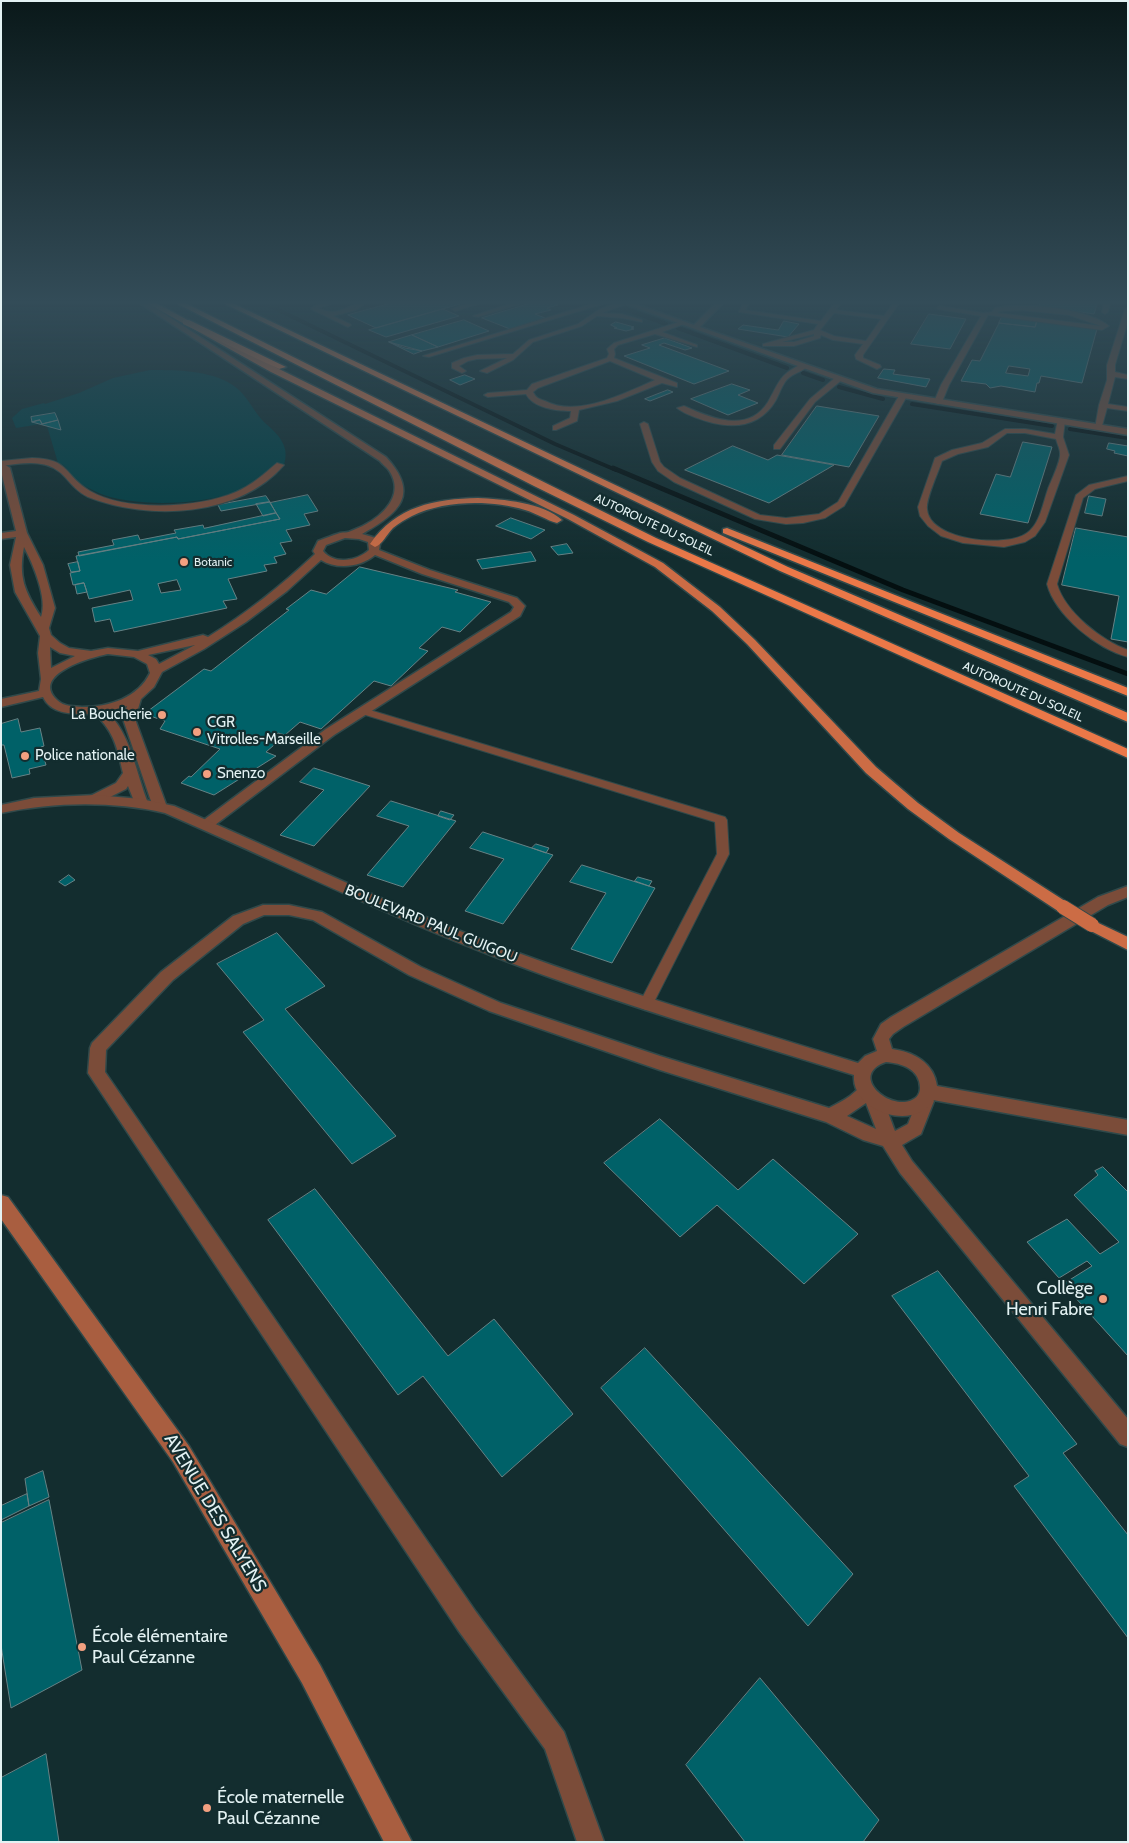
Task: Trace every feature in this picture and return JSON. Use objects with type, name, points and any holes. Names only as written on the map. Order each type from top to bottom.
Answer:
[{"type":"highway","points":[[327,388],[537,484]]},
{"type":"highway","name":"AUTOROUTE DU SOLEIL","points":[[348,388],[652,540],[1128,754]]},
{"type":"highway","name":"AUTOROUTE DU SOLEIL","points":[[404,388],[784,569],[1128,718]]},
{"type":"highway","points":[[622,492],[710,524],[1128,692]]},
{"type":"main road","points":[[311,388],[632,549],[659,566],[697,594],[751,642],[871,770],[913,806],[954,836],[1063,908],[1128,944]]},
{"type":"main road","points":[[375,547],[385,530],[397,520],[417,511],[458,502],[506,503],[528,508],[560,521],[624,552],[697,594]]},
{"type":"main road","name":"AVENUE DES SALYENS","points":[[1,1203],[181,1454],[311,1674],[399,1842]]},
{"type":"street","points":[[273,388],[383,460],[396,474],[400,489],[396,504],[385,516],[352,535]]},
{"type":"street","points":[[873,388],[903,396],[1128,432]]},
{"type":"street","points":[[1,464],[5,468],[22,533],[38,565],[50,608],[44,632],[44,653],[46,687],[51,702],[63,708],[79,711],[112,708],[135,698],[152,685],[156,678],[156,670],[154,664],[148,658],[125,651],[69,652],[58,648],[44,632],[20,592],[14,565],[22,533]]},
{"type":"street","points":[[1,536],[22,533]]},
{"type":"street","points":[[337,562],[320,555],[318,551],[322,543],[335,537],[352,535],[367,537],[375,547],[426,572]]},
{"type":"street","points":[[360,560],[375,547]]},
{"type":"street","points":[[156,670],[184,657],[228,628],[294,581],[320,555]]},
{"type":"street","points":[[206,824],[330,732],[516,614],[520,606],[513,600],[426,572],[360,560],[337,562],[294,581]]},
{"type":"street","points":[[139,654],[192,642],[228,628]]},
{"type":"street","points":[[1,703],[46,687],[53,673],[63,665],[91,653]]},
{"type":"street","points":[[135,698],[129,718],[160,807]]},
{"type":"street","points":[[98,710],[112,721],[122,743],[141,803]]},
{"type":"street","points":[[94,799],[121,786],[130,773]]},
{"type":"street","name":"BOULEVARD PAUL GUIGOU","points":[[1,809],[34,802],[94,799],[141,803],[160,807],[206,824],[354,894],[503,954],[646,1004],[862,1071]]},
{"type":"street","points":[[886,1055],[881,1039],[887,1029],[897,1022],[1102,901],[1128,891]]},
{"type":"street","points":[[591,1842],[554,1741],[466,1621],[96,1072],[98,1048],[167,976],[238,920],[264,910],[289,910],[317,916],[415,971],[496,1007],[660,1062],[831,1116],[869,1135],[889,1140],[903,1137],[915,1129],[927,1096],[929,1083],[925,1074],[918,1066],[897,1056],[886,1055],[871,1060],[862,1071],[862,1078],[889,1140],[906,1167],[1128,1436]]},
{"type":"street","points":[[870,1095],[883,1105],[906,1110],[917,1106],[927,1096]]},
{"type":"street","points":[[831,1116],[870,1095]]},
{"type":"street","points":[[927,1096],[1128,1128]]},
{"type":"lane","points":[[488,394],[529,392],[533,388]]},
{"type":"lane","points":[[529,392],[532,398],[546,405],[575,408],[597,405],[641,388]]},
{"type":"lane","points":[[681,408],[722,423],[738,423],[753,420],[767,408],[777,388]]},
{"type":"lane","points":[[777,446],[814,399],[826,388]]},
{"type":"lane","points":[[938,402],[944,388]]},
{"type":"lane","points":[[1098,426],[1107,388]]},
{"type":"lane","points":[[644,424],[656,462],[677,480],[758,517],[780,520],[803,520],[822,516],[841,504],[903,396]]},
{"type":"lane","points":[[1103,405],[1128,409]]},
{"type":"lane","points":[[556,428],[574,419],[575,408]]},
{"type":"lane","points":[[1059,437],[1025,431],[1005,431],[985,445],[944,456],[938,460],[922,507],[924,516],[944,534],[963,540],[1004,544],[1022,540],[1032,534],[1041,522],[1065,455],[1059,437],[1061,421]]},
{"type":"lane","points":[[1,464],[23,461],[51,464],[60,467],[77,488],[123,504],[144,507],[185,506],[259,493]]},
{"type":"lane","points":[[233,498],[264,481],[280,465]]},
{"type":"lane","points":[[1128,478],[1092,487],[1079,497],[1052,584],[1052,590],[1056,597],[1096,638],[1110,647],[1128,654]]},
{"type":"lane","points":[[363,711],[722,820],[723,854],[646,1004]]},
{"type":"shaded area","points":[[90,388],[236,388],[261,419],[282,441],[286,452],[284,465],[274,465],[261,479],[242,490],[219,497],[167,503],[119,499],[101,494],[83,485],[65,467],[58,463],[47,426],[41,424],[16,428],[12,418],[22,409]]},
{"type":"building","points":[[721,388],[744,388],[750,390],[738,395],[758,403],[728,415],[691,399]]},
{"type":"building","points":[[1012,388],[1036,388],[1035,392]]},
{"type":"building","points":[[668,390],[673,392],[650,401],[645,399]]},
{"type":"building","points":[[817,406],[879,416],[849,467],[782,455]]},
{"type":"building","points":[[55,413],[58,420],[42,424],[40,420],[32,422],[31,417]]},
{"type":"building","points":[[40,420],[42,424],[58,420],[61,430],[32,422]]},
{"type":"building","points":[[1023,442],[1052,447],[1028,523],[980,514],[996,474],[1010,477]]},
{"type":"building","points":[[1109,443],[1128,446],[1128,456],[1114,453],[1115,451],[1107,449]]},
{"type":"building","points":[[733,446],[768,460],[777,455],[834,465],[769,503],[685,470]]},
{"type":"building","points":[[308,495],[318,511],[304,514],[310,525],[286,530],[292,541],[280,543],[286,554],[274,557],[277,563],[264,565],[267,571],[228,579],[237,599],[223,601],[227,608],[114,632],[110,619],[95,622],[92,608],[133,600],[130,590],[89,599],[84,583],[73,585],[70,573],[80,571],[76,556],[280,519],[270,503]],"holes":[[[177,580],[181,590],[161,593],[158,584]]]},
{"type":"building","points":[[266,496],[270,502],[221,511],[218,505]]},
{"type":"building","points":[[1089,496],[1106,499],[1102,516],[1085,513]]},
{"type":"building","points":[[270,502],[276,513],[263,516],[256,504]]},
{"type":"building","points":[[276,513],[280,519],[79,556],[78,552],[114,545],[112,540],[138,535],[140,540],[176,533],[174,530],[203,525],[204,528]]},
{"type":"building","points":[[511,518],[545,530],[531,539],[496,526]]},
{"type":"building","points":[[1076,528],[1128,537],[1128,642],[1111,639],[1119,596],[1062,585]]},
{"type":"building","points":[[567,544],[573,553],[558,555],[551,547]]},
{"type":"building","points":[[531,552],[536,561],[482,569],[477,560]]},
{"type":"building","points":[[78,562],[80,571],[71,572],[68,564]]},
{"type":"building","points":[[360,567],[458,590],[455,592],[491,602],[460,632],[442,627],[419,648],[428,651],[391,686],[374,681],[321,729],[300,722],[285,735],[278,733],[275,736],[282,738],[266,752],[276,756],[214,795],[181,783],[189,776],[191,777],[220,749],[160,729],[165,721],[150,716],[140,717],[204,669],[211,671],[289,610],[286,609],[311,590],[326,594]]},
{"type":"building","points":[[84,583],[87,592],[77,594],[75,585]]},
{"type":"building","name":"Police nationale","points":[[18,719],[21,732],[40,728],[44,746],[41,747],[46,765],[29,769],[30,774],[12,778],[4,745],[1,745],[1,724]]},
{"type":"building","points":[[314,768],[370,786],[314,846],[280,835],[324,790],[300,782]]},
{"type":"building","points":[[391,801],[456,821],[403,887],[367,875],[409,826],[377,816]]},
{"type":"building","points":[[441,811],[454,815],[450,820],[438,816]]},
{"type":"building","points":[[483,832],[553,855],[503,924],[465,911],[504,859],[470,848]]},
{"type":"building","points":[[536,844],[549,848],[546,853],[532,848]]},
{"type":"building","points":[[582,865],[655,888],[612,963],[571,949],[606,893],[570,882]]},
{"type":"building","points":[[69,875],[75,880],[65,886],[59,882]]},
{"type":"building","points":[[638,877],[652,881],[649,886],[635,881]]},
{"type":"building","points":[[277,933],[325,986],[285,1009],[396,1136],[352,1164],[243,1032],[264,1020],[217,964]]},
{"type":"building","points":[[660,1119],[738,1190],[773,1159],[858,1234],[804,1284],[717,1205],[680,1237],[604,1163]]},
{"type":"building","name":"Collège Henri Fabre","points":[[1103,1167],[1128,1192],[1128,1356],[1063,1284],[1092,1266],[1087,1261],[1059,1278],[1027,1242],[1067,1219],[1100,1254],[1119,1242],[1074,1195],[1098,1175],[1095,1171]]},
{"type":"building","points":[[315,1189],[448,1356],[494,1319],[573,1414],[502,1477],[423,1376],[398,1395],[268,1220]]},
{"type":"building","points":[[938,1271],[1077,1444],[1063,1453],[1128,1535],[1128,1638],[1014,1486],[1029,1476],[892,1296]]},
{"type":"building","points":[[645,1348],[853,1574],[808,1626],[601,1388]]},
{"type":"building","points":[[43,1471],[49,1497],[29,1506],[25,1479]]},
{"type":"building","points":[[27,1494],[29,1506],[1,1520],[1,1506]]},
{"type":"building","points":[[49,1500],[82,1670],[11,1708],[1,1645],[1,1523]]},
{"type":"building","points":[[760,1678],[879,1820],[863,1842],[745,1842],[686,1765]]},
{"type":"building","points":[[46,1754],[59,1842],[1,1842],[1,1778]]},
{"type":"waterway","points":[[439,388],[555,444],[616,470]]},
{"type":"waterway","points":[[843,388],[883,399]]},
{"type":"waterway","points":[[912,404],[1052,426]]},
{"type":"waterway","points":[[1070,429],[1128,438]]},
{"type":"waterway","points":[[613,468],[903,590],[1128,674]]},
{"type":"place","name":"Botanic","points":[[184,562]]},
{"type":"place","name":"La Boucherie","points":[[162,715]]},
{"type":"place","name":"CGR Vitrolles-Marseille","points":[[197,732]]},
{"type":"place","name":"Police nationale","points":[[25,756]]},
{"type":"place","name":"Snenzo","points":[[207,774]]},
{"type":"place","name":"Collège Henri Fabre","points":[[1103,1299]]},
{"type":"place","name":"École élémentaire Paul Cézanne","points":[[82,1647]]},
{"type":"place","name":"École maternelle Paul Cézanne","points":[[207,1808]]}]
